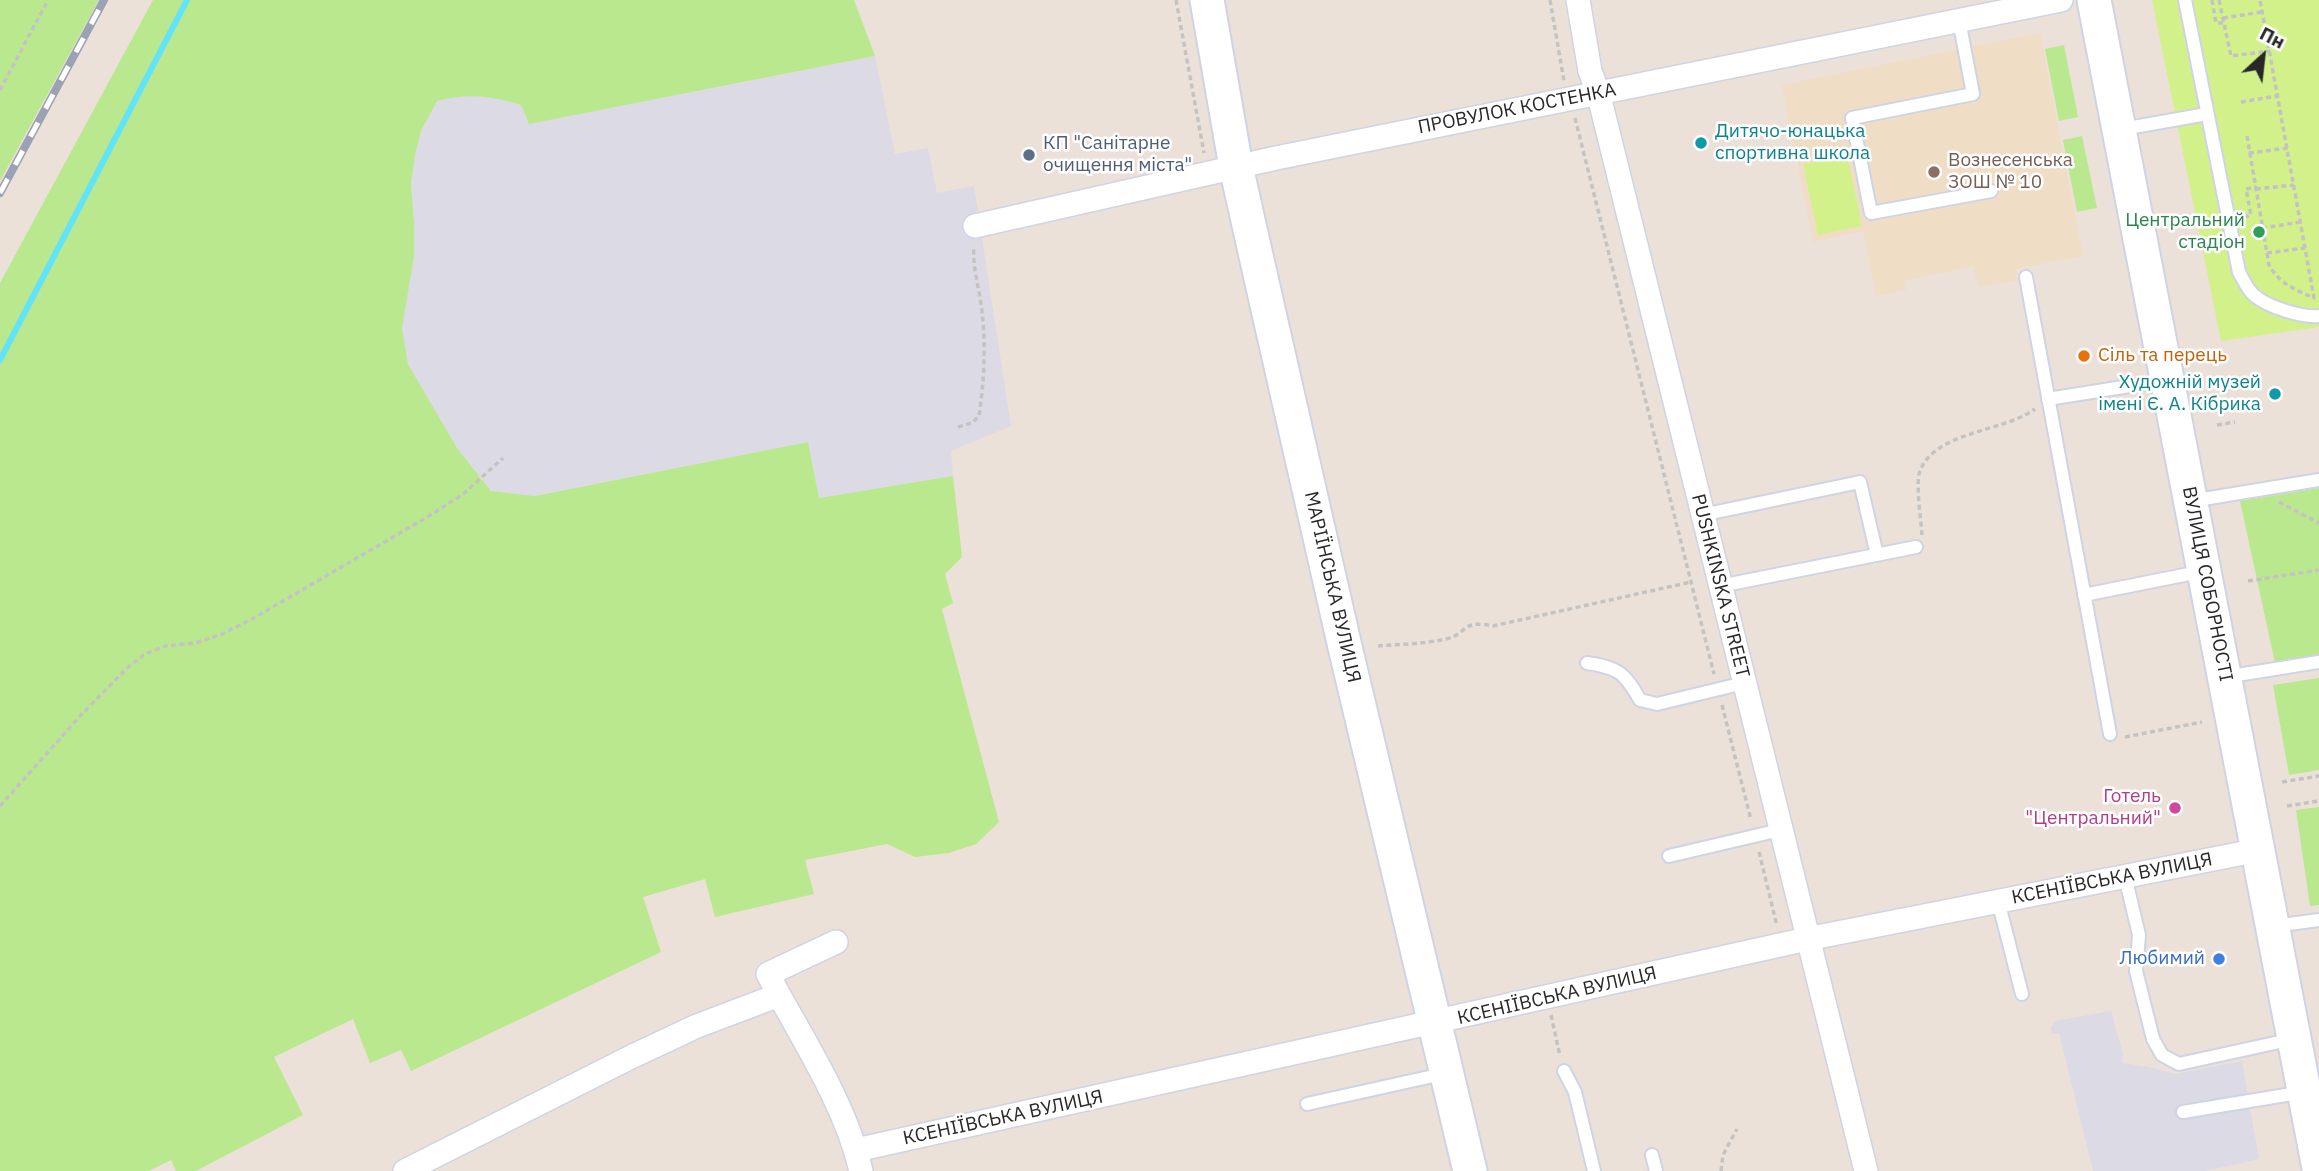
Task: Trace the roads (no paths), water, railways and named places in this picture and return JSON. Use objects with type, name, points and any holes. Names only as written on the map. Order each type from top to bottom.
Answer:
[{"type":"main road","name":"МАРІЇНСЬКА ВУЛИЦЯ","points":[[1207,0],[1222,170],[1345,647],[1470,1171]]},
{"type":"main road","name":"ВУЛИЦЯ СОБОРНОСТІ","points":[[2094,0],[2319,1168]]},
{"type":"street","name":"PUSHKINSKA STREET","points":[[1578,0],[1590,71],[1598,92],[1866,1171]]},
{"type":"street","name":"ПРОВУЛОК КОСТЕНКА","points":[[975,233],[1222,170],[2061,0]]},
{"type":"street","name":"КСЕНІЇВСЬКА ВУЛИЦЯ","points":[[859,1161],[1435,1023],[1782,944],[2259,850]]},
{"type":"street","points":[[836,942],[768,974],[825,1080],[859,1161]]},
{"type":"street","points":[[405,1171],[633,1056],[697,1026],[779,995]]},
{"type":"lane","points":[[2185,0],[2239,272],[2254,296],[2284,310],[2312,317],[2319,316]]},
{"type":"lane","points":[[1959,20],[1973,94],[1852,118],[1871,214],[1991,191]]},
{"type":"lane","points":[[2119,130],[2207,114]]},
{"type":"lane","points":[[2026,276],[2110,734]]},
{"type":"lane","points":[[2048,399],[2167,380]]},
{"type":"lane","points":[[2190,501],[2319,480]]},
{"type":"lane","points":[[1703,515],[1860,482],[1877,555]]},
{"type":"lane","points":[[1720,586],[1916,547]]},
{"type":"lane","points":[[2084,595],[2204,571]]},
{"type":"lane","points":[[2224,677],[2319,662]]},
{"type":"lane","points":[[1587,663],[1606,666],[1627,677],[1640,700],[1657,704],[1744,683]]},
{"type":"lane","points":[[1669,856],[1780,830]]},
{"type":"lane","points":[[2125,876],[2139,935],[2136,971],[2153,1040],[2162,1055],[2179,1064],[2294,1038]]},
{"type":"lane","points":[[1998,901],[2022,994]]},
{"type":"lane","points":[[2273,926],[2319,919]]},
{"type":"lane","points":[[1564,1071],[1575,1092],[1594,1171]]},
{"type":"lane","points":[[1307,1104],[1447,1073]]},
{"type":"lane","points":[[2183,1112],[2305,1092]]},
{"type":"lane","points":[[1652,1155],[1656,1171]]},
{"type":"waterway","points":[[0,360],[187,0]]},
{"type":"railway","points":[[0,193],[104,0]]},
{"type":"place","name":"Дитячо-юнацька спортивна школа","points":[[1701,143]]},
{"type":"place","name":"КП \"Санітарне очищення міста\"","points":[[1029,155]]},
{"type":"place","name":"Вознесенська ЗОШ № 10","points":[[1934,172]]},
{"type":"place","name":"Центральний стадіон","points":[[2259,232]]},
{"type":"place","name":"Сіль та перець","points":[[2084,356]]},
{"type":"place","name":"Художній музей імені Є. А. Кібрика","points":[[2275,394]]},
{"type":"place","name":"Готель \"Центральний\"","points":[[2175,808]]},
{"type":"place","name":"Любимий","points":[[2219,959]]}]
